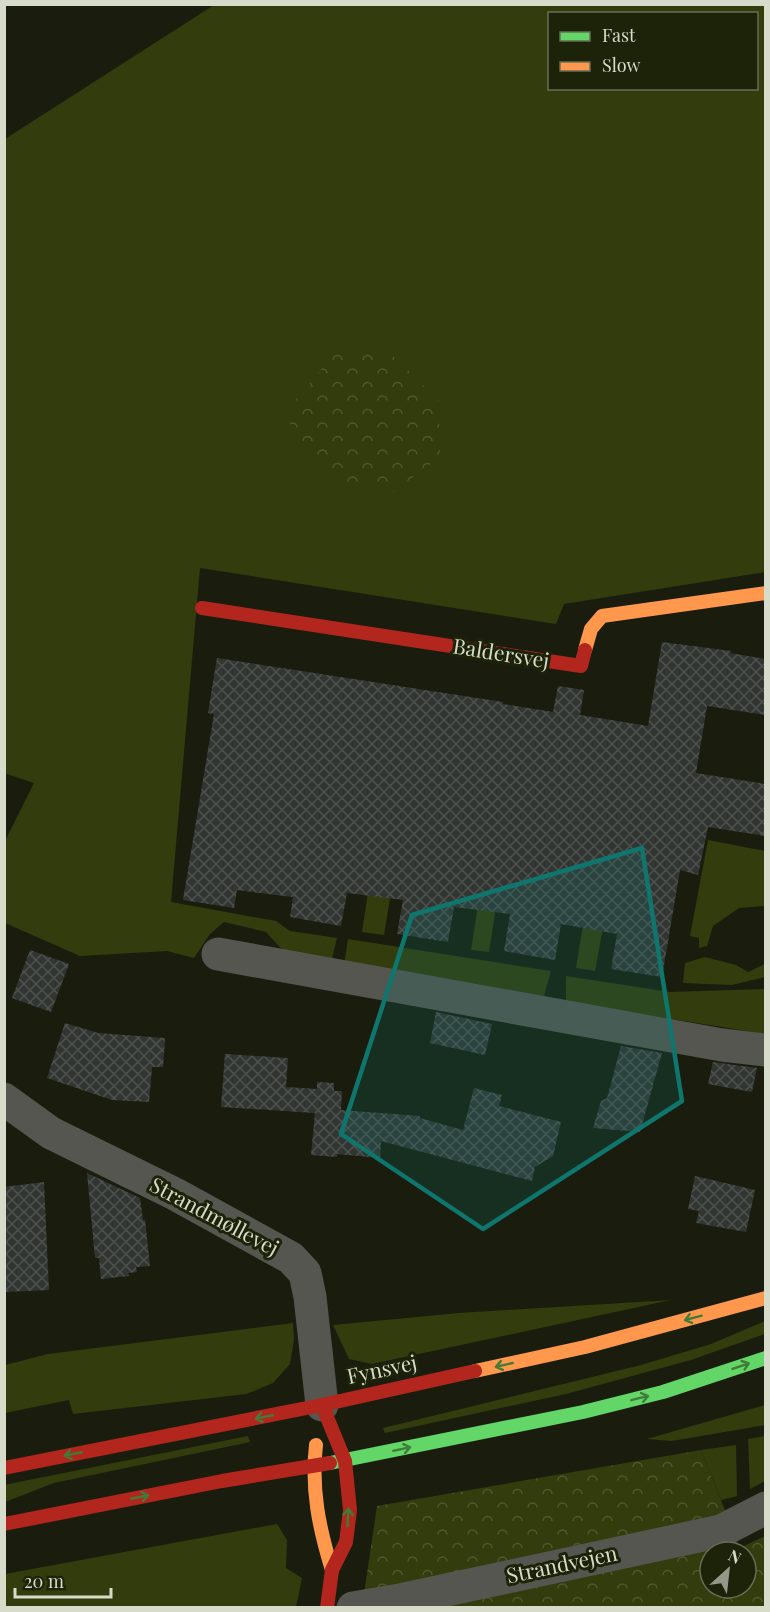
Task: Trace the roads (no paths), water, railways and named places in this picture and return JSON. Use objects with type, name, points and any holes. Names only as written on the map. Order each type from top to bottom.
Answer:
[{"type":"main road","name":"Baldersvej","points":[[202,608],[581,666],[591,629],[602,616],[765,594]]},
{"type":"main road","name":"Fynsvej","points":[[4,1468],[322,1405],[585,1347],[765,1298]]},
{"type":"main road","points":[[4,1524],[222,1481],[345,1461],[583,1412],[663,1392],[765,1358]]},
{"type":"main road","points":[[322,1405],[345,1461],[350,1510],[346,1542],[332,1570],[327,1608]]},
{"type":"main road","points":[[322,1405],[312,1466],[319,1530],[332,1570]]},
{"type":"street","points":[[218,954],[711,1043],[765,1050]]},
{"type":"street","name":"Strandmøllevej","points":[[4,1099],[51,1133],[174,1194],[291,1258],[305,1273],[312,1307],[322,1405]]},
{"type":"street","name":"Strandvejen","points":[[353,1608],[721,1531],[765,1508]]}]
